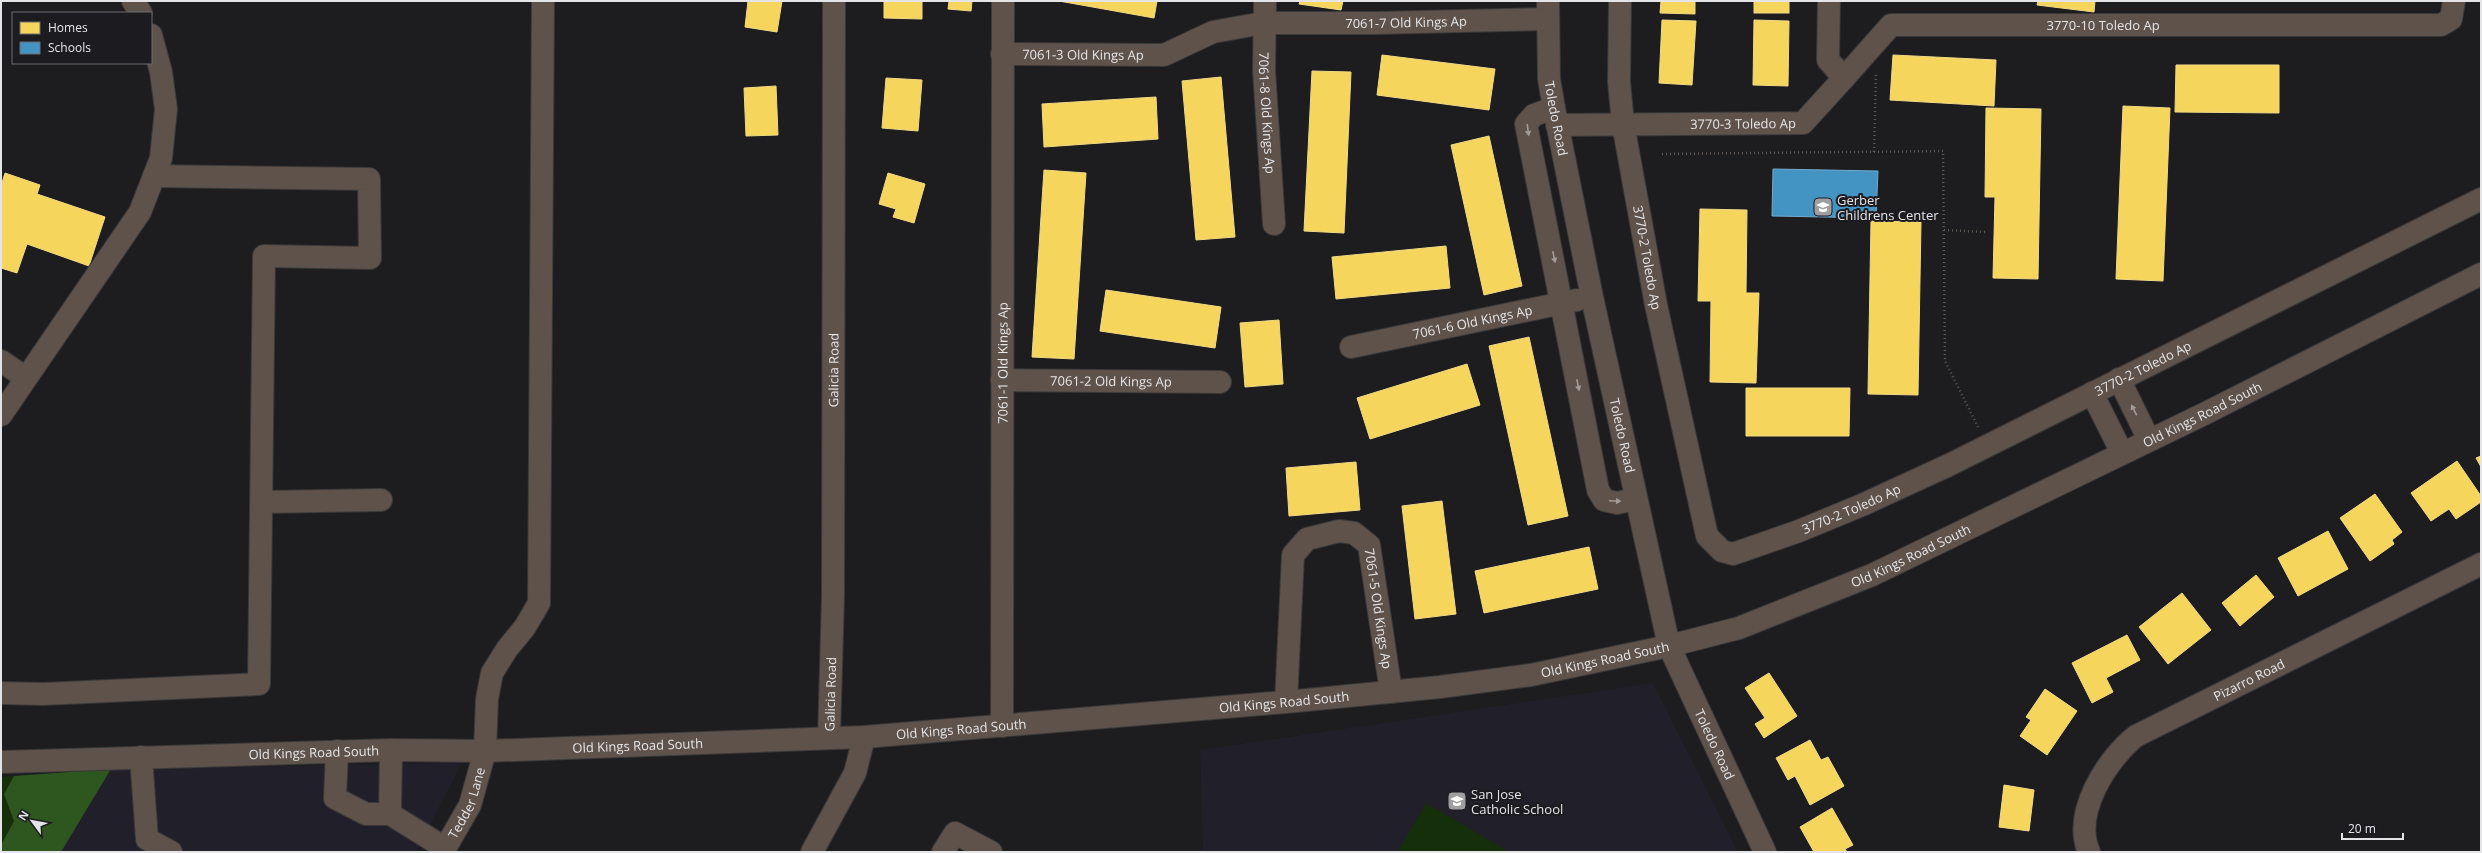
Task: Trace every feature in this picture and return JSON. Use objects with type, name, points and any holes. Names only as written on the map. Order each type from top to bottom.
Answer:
[{"type":"street","points":[[133,1],[140,12]]},
{"type":"street","name":"Tedder Lane","points":[[444,850],[470,805],[485,751],[487,699],[492,673],[507,649],[525,627],[539,603],[544,1]]},
{"type":"street","name":"Galicia Road","points":[[829,738],[833,596],[834,1]]},
{"type":"street","name":"7061-1 Old Kings Ap","points":[[1002,726],[1003,1]]},
{"type":"street","name":"7061-8 Old Kings Ap","points":[[1265,1],[1263,23],[1274,224]]},
{"type":"street","name":"3770-2 Toledo Ap","points":[[1620,1],[1619,82],[1623,124],[1656,305],[1707,536],[1722,551],[1733,554],[1799,531],[1862,505],[1988,446],[2481,199]]},
{"type":"street","points":[[1829,1],[1828,60],[1844,78]]},
{"type":"street","name":"3770-10 Toledo Ap","points":[[1844,78],[1891,25],[2434,25],[2441,24],[2451,19],[2454,1]]},
{"type":"street","name":"7061-7 Old Kings Ap","points":[[1164,56],[1213,32],[1263,23],[1376,23],[1548,10]]},
{"type":"street","name":"Toledo Road","points":[[1548,10],[1549,79],[1556,116],[1592,297],[1669,646],[1765,852]]},
{"type":"street","points":[[1,415],[140,212],[160,158],[166,109],[161,72],[152,39]]},
{"type":"street","name":"7061-3 Old Kings Ap","points":[[1002,54],[1164,56]]},
{"type":"street","name":"3770-3 Toledo Ap","points":[[1563,304],[1526,124],[1534,114],[1623,124],[1803,123],[1844,78]]},
{"type":"street","points":[[1,693],[42,694],[259,684],[264,256],[370,258],[369,179],[154,176]]},
{"type":"street","name":"Old Kings Road South","points":[[1,762],[391,750],[485,751],[829,738],[1002,726],[1286,702],[1391,692],[1531,675],[1669,646],[1739,628],[1872,575],[2149,440],[2481,274]]},
{"type":"street","name":"7061-6 Old Kings Ap","points":[[1351,347],[1592,297]]},
{"type":"street","points":[[1563,304],[1598,490],[1604,500],[1617,503],[1636,499]]},
{"type":"street","points":[[1,361],[26,378]]},
{"type":"street","name":"7061-2 Old Kings Ap","points":[[1002,380],[1220,382]]},
{"type":"street","points":[[2119,380],[2149,440]]},
{"type":"street","points":[[2092,393],[2122,453]]},
{"type":"street","points":[[262,502],[381,500]]},
{"type":"street","name":"7061-5 Old Kings Ap","points":[[1286,702],[1293,555],[1307,539],[1339,531],[1354,533],[1369,545],[1391,692]]},
{"type":"street","name":"Pizarro Road","points":[[2089,852],[2086,846],[2086,826],[2089,805],[2096,786],[2115,755],[2136,736],[2481,564]]},
{"type":"street","points":[[812,852],[855,772],[864,736]]},
{"type":"street","points":[[390,814],[391,750]]},
{"type":"street","points":[[337,752],[336,798],[366,814],[390,814],[444,850]]},
{"type":"street","points":[[141,757],[147,839],[171,852]]},
{"type":"street","points":[[943,852],[955,833],[991,852]]},
{"type":"path","points":[[1662,154],[1943,151],[1945,361],[1988,446]]},
{"type":"path","points":[[1944,230],[1986,232]]},
{"type":"shaded area","name":"San Jose Catholic School","points":[[1653,683],[1738,852],[1203,852],[1200,750]]},
{"type":"shaded area","points":[[462,763],[416,852],[61,852],[111,769]]},
{"type":"green space","points":[[111,769],[61,852],[2,852],[1,845],[14,821],[4,794],[14,776]]},
{"type":"green space","points":[[14,776],[4,794],[14,821],[1,845],[1,777]]},
{"type":"green space","points":[[1426,803],[1509,852],[1398,852]]},
{"type":"building: Homes","points":[[748,1],[782,1],[777,32],[745,27]]},
{"type":"building: Homes","points":[[884,1],[922,1],[922,19],[884,18]]},
{"type":"building: Homes","points":[[949,1],[972,1],[971,11],[948,9]]},
{"type":"building: Homes","points":[[1059,1],[1157,1],[1154,18]]},
{"type":"building: Homes","points":[[1300,1],[1343,1],[1341,10],[1299,4]]},
{"type":"building: Homes","points":[[1661,1],[1695,1],[1695,14],[1660,13]]},
{"type":"building: Homes","points":[[1754,1],[1789,1],[1789,13],[1754,13]]},
{"type":"building: Homes","points":[[2038,1],[2095,1],[2094,12],[2037,5]]},
{"type":"building: Homes","points":[[1662,20],[1696,21],[1692,85],[1659,83]]},
{"type":"building: Homes","points":[[1754,20],[1789,21],[1788,86],[1753,85]]},
{"type":"building: Homes","points":[[1382,55],[1495,69],[1489,110],[1377,95]]},
{"type":"building: Homes","points":[[1893,55],[1996,60],[1994,106],[1890,100]]},
{"type":"building: Homes","points":[[2176,65],[2279,65],[2279,113],[2175,112]]},
{"type":"building: Homes","points":[[1312,71],[1351,72],[1344,233],[1304,231]]},
{"type":"building: Homes","points":[[1221,77],[1235,237],[1196,240],[1182,81]]},
{"type":"building: Homes","points":[[886,78],[922,80],[918,131],[882,128]]},
{"type":"building: Homes","points":[[776,86],[778,135],[746,136],[744,88]]},
{"type":"building: Homes","points":[[1156,97],[1158,139],[1044,147],[1042,104]]},
{"type":"building: Homes","points":[[2123,106],[2170,108],[2163,281],[2116,279]]},
{"type":"building: Homes","points":[[1986,108],[2041,109],[2038,279],[1993,278],[1995,197],[1985,197]]},
{"type":"building: Homes","points":[[1489,136],[1522,286],[1484,295],[1451,145]]},
{"type":"building: Homes","points":[[1044,170],[1086,173],[1074,359],[1032,357]]},
{"type":"building: Homes","points":[[5,173],[40,185],[37,194],[105,217],[89,266],[27,244],[17,273],[1,268],[1,186]]},
{"type":"building: Homes","points":[[888,173],[925,184],[914,223],[893,217],[896,209],[879,204]]},
{"type":"building: Homes","points":[[1700,209],[1747,210],[1746,293],[1759,293],[1756,383],[1710,382],[1711,301],[1698,301]]},
{"type":"building: Homes","points":[[1871,221],[1921,222],[1918,395],[1868,394]]},
{"type":"building: Homes","points":[[1446,246],[1450,288],[1336,299],[1332,257]]},
{"type":"building: Homes","points":[[1106,290],[1221,307],[1215,348],[1100,331]]},
{"type":"building: Homes","points":[[1279,320],[1283,384],[1245,387],[1240,323]]},
{"type":"building: Homes","points":[[1529,337],[1568,516],[1528,525],[1489,346]]},
{"type":"building: Homes","points":[[1467,364],[1480,405],[1370,439],[1357,398]]},
{"type":"building: Homes","points":[[1746,388],[1850,388],[1849,436],[1746,436]]},
{"type":"building: Homes","points":[[2481,456],[2481,467],[2476,458]]},
{"type":"building: Homes","points":[[2457,461],[2481,496],[2481,502],[2456,519],[2449,509],[2431,521],[2411,493]]},
{"type":"building: Homes","points":[[1356,462],[1360,510],[1289,516],[1286,468]]},
{"type":"building: Homes","points":[[2375,494],[2402,532],[2392,540],[2394,544],[2370,561],[2340,518]]},
{"type":"building: Homes","points":[[1442,501],[1456,614],[1415,619],[1402,506]]},
{"type":"building: Homes","points":[[2328,531],[2348,569],[2298,596],[2278,558]]},
{"type":"building: Homes","points":[[1589,547],[1598,589],[1484,613],[1475,571]]},
{"type":"building: Homes","points":[[2256,575],[2274,597],[2240,626],[2222,603]]},
{"type":"building: Homes","points":[[2182,593],[2211,630],[2168,664],[2139,627]]},
{"type":"building: Homes","points":[[2127,635],[2140,660],[2106,678],[2113,692],[2092,703],[2072,663]]},
{"type":"building: Homes","points":[[1769,673],[1797,716],[1764,738],[1755,724],[1765,718],[1745,688]]},
{"type":"building: Homes","points":[[2045,689],[2077,711],[2047,755],[2020,736],[2031,720],[2026,717]]},
{"type":"building: Homes","points":[[1810,740],[1821,760],[1828,757],[1844,786],[1810,805],[1795,776],[1788,780],[1776,758]]},
{"type":"building: Homes","points":[[2004,785],[2034,790],[2029,831],[1999,827]]},
{"type":"building: Homes","points":[[1832,808],[1853,845],[1845,849],[1847,852],[1814,852],[1800,827]]},
{"type":"building: Schools","points":[[1773,169],[1878,171],[1876,218],[1772,216]]},
{"type":"place","name":"Gerber Childrens Center","points":[[1823,207]]},
{"type":"place","name":"San Jose Catholic School","points":[[1457,801]]}]
